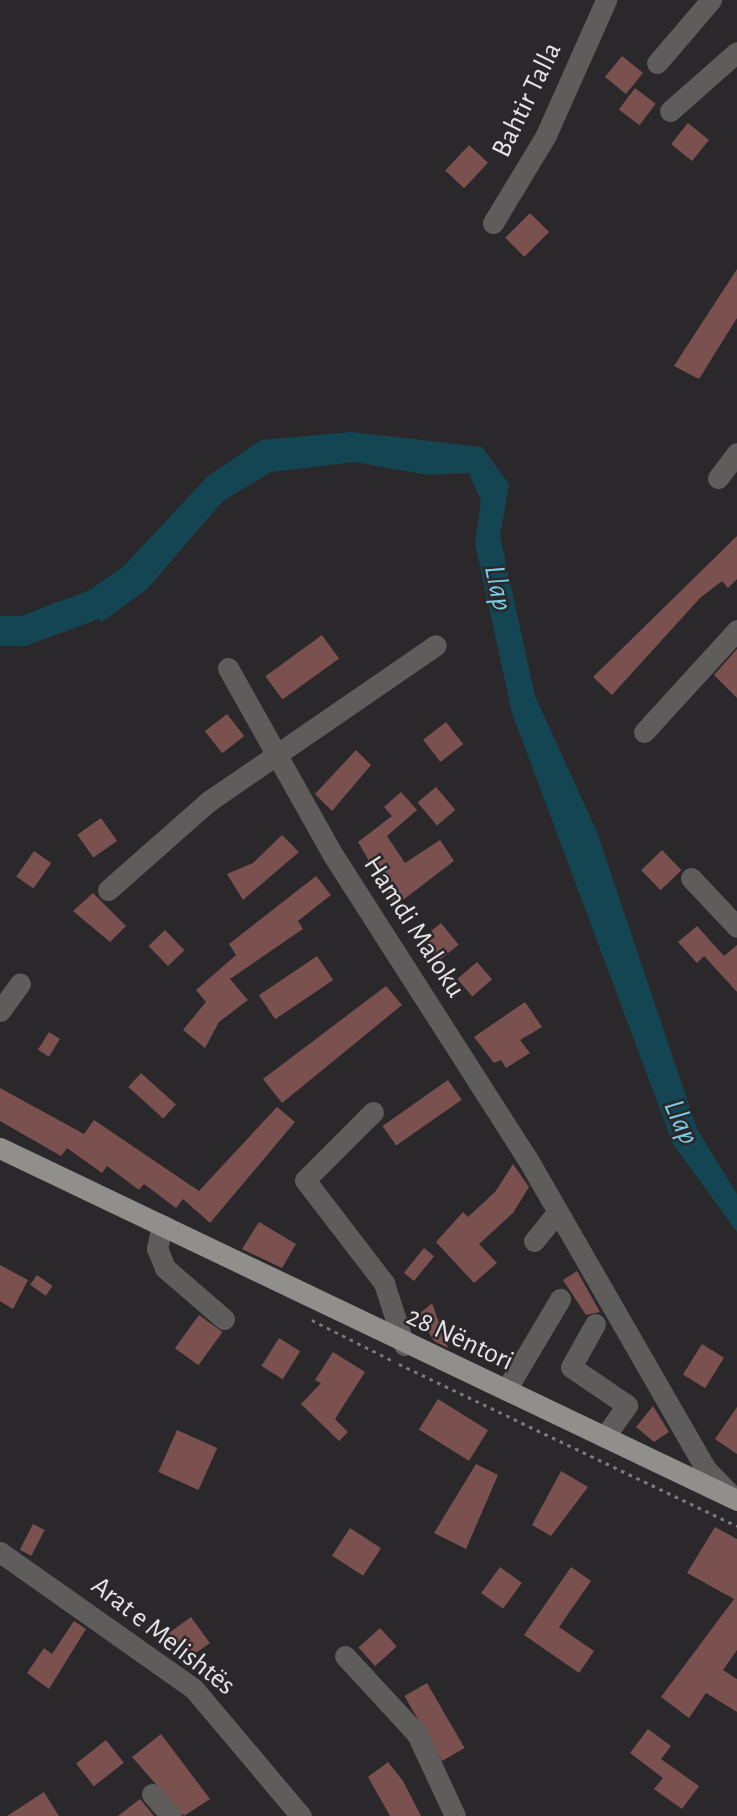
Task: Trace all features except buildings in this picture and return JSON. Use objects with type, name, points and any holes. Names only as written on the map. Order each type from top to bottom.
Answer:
[{"type":"main road","name":"28 Nëntori","points":[[0,1148],[404,1345],[737,1500]]},
{"type":"street","name":"Bahtir Talla","points":[[493,223],[546,135],[606,0]]},
{"type":"street","points":[[657,63],[711,0]]},
{"type":"street","points":[[670,111],[737,52]]},
{"type":"street","points":[[719,478],[737,453]]},
{"type":"street","points":[[644,732],[737,630]]},
{"type":"street","points":[[108,890],[209,802],[436,645]]},
{"type":"street","name":"Hamdi Maloku","points":[[228,668],[332,855],[527,1158],[555,1215],[705,1468],[737,1500]]},
{"type":"street","points":[[691,878],[737,927]]},
{"type":"street","points":[[0,1012],[20,983]]},
{"type":"street","points":[[373,1112],[304,1180],[384,1283],[404,1345]]},
{"type":"street","points":[[534,1241],[555,1215]]},
{"type":"street","points":[[162,1225],[157,1248],[165,1268],[225,1319]]},
{"type":"street","points":[[506,1391],[560,1299]]},
{"type":"street","points":[[595,1324],[571,1367],[627,1405],[605,1437]]},
{"type":"street","name":"Arat e Melishtës","points":[[0,1552],[194,1689],[301,1816]]},
{"type":"street","points":[[345,1656],[417,1734],[455,1816]]},
{"type":"street","points":[[152,1794],[171,1816]]},
{"type":"path","points":[[307,1317],[737,1526]]},
{"type":"water","points":[[352,432],[482,447],[509,484],[500,536],[535,696],[597,832],[697,1129],[737,1194],[737,1232],[673,1144],[512,713],[475,543],[481,501],[469,473],[428,475],[355,462],[271,472],[223,501],[147,589],[102,622],[77,599],[124,566],[208,476],[261,440]]},
{"type":"waterway","name":"Llap","points":[[0,631],[23,631],[96,604],[119,588]]}]
